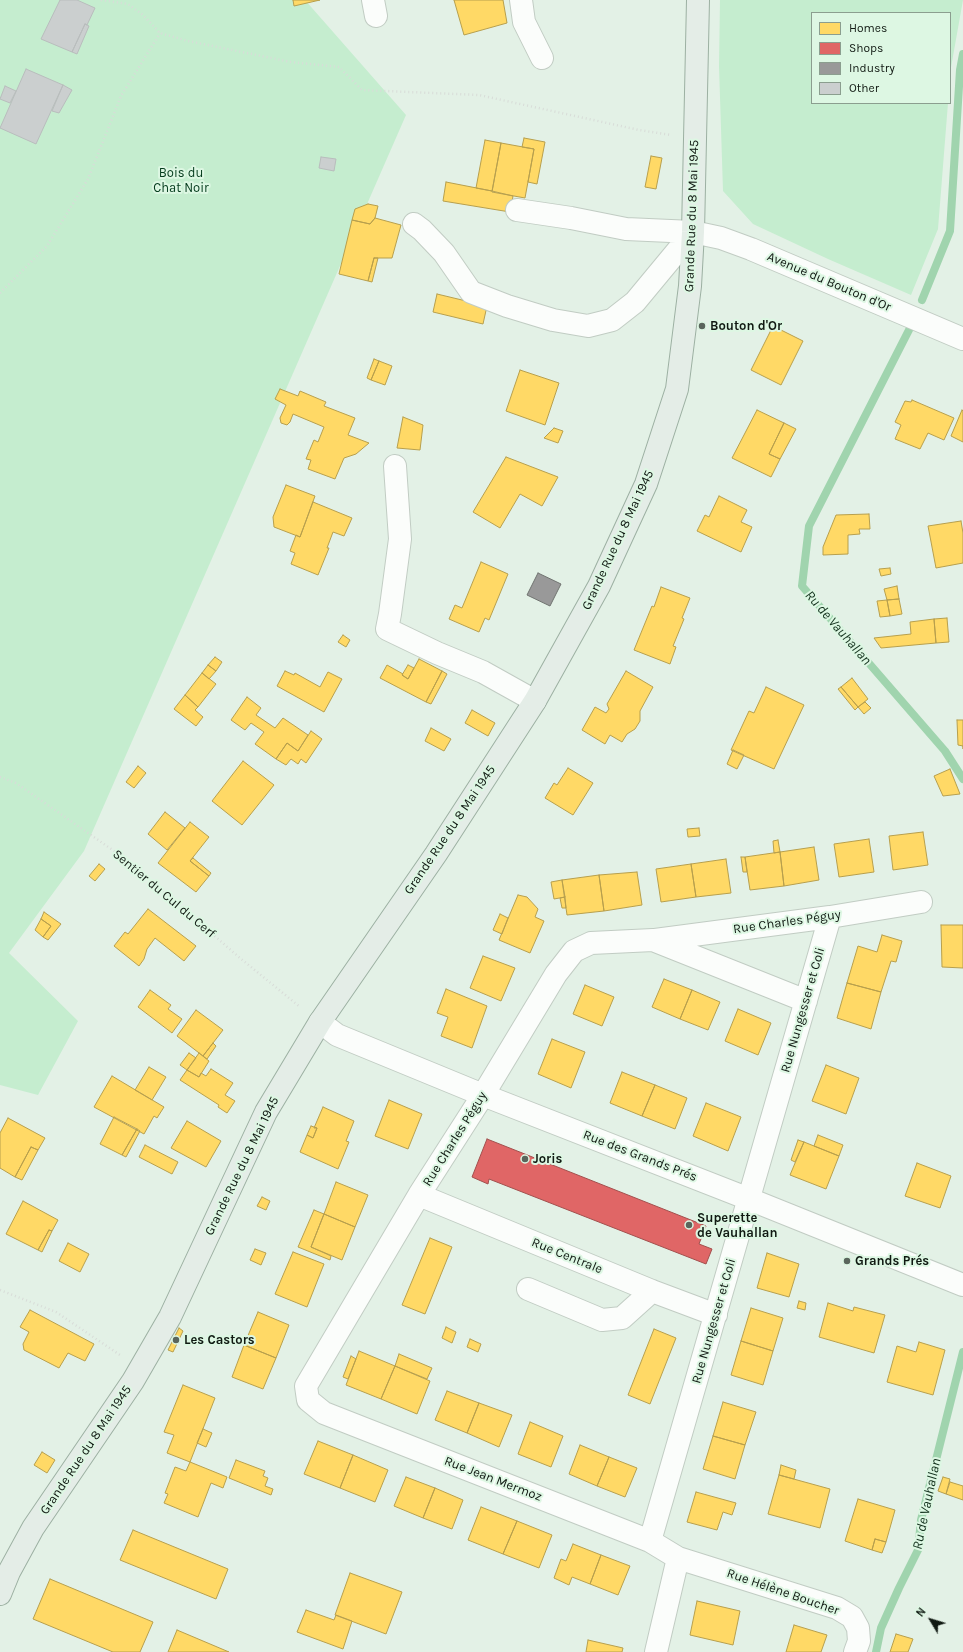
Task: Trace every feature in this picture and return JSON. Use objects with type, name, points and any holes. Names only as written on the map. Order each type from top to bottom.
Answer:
[{"type":"main road","name":"Grande Rue du 8 Mai 1945","points":[[0,1594],[33,1528],[141,1368],[170,1317],[266,1112],[320,1022],[436,854],[535,701],[600,586],[646,484],[677,389],[690,286],[693,232],[698,0]]},
{"type":"street","points":[[521,0],[524,22],[542,58]]},
{"type":"street","name":"Avenue du Bouton d'Or","points":[[517,210],[571,218],[626,229],[693,232],[721,238],[752,249],[963,339]]},
{"type":"street","points":[[414,224],[422,230],[444,253],[471,292],[507,306],[553,320],[588,326],[612,320],[635,302],[693,232]]},
{"type":"street","points":[[395,466],[400,539],[387,629],[437,653],[483,672],[535,701]]},
{"type":"street","name":"Rue Charles Péguy","points":[[308,1400],[306,1386],[419,1195],[483,1095],[556,974],[574,952],[591,943],[653,940],[830,917],[921,902]]},
{"type":"street","name":"Rue Nungesser et Coli","points":[[650,1541],[830,917]]},
{"type":"street","name":"Rue Charles Péguy","points":[[653,940],[806,1001]]},
{"type":"street","name":"Rue des Grands Prés","points":[[320,1022],[338,1035],[483,1095],[749,1199],[963,1285]]},
{"type":"street","name":"Rue Centrale","points":[[419,1195],[652,1292],[716,1316]]},
{"type":"street","points":[[528,1289],[602,1320],[622,1318],[652,1292]]},
{"type":"street","name":"Rue Jean Mermoz","points":[[308,1400],[324,1413],[650,1541],[678,1558]]},
{"type":"street","points":[[656,1652],[678,1558]]},
{"type":"street","name":"Rue Hélène Boucher","points":[[678,1558],[837,1608],[852,1617],[858,1628],[859,1641],[855,1652]]},
{"type":"path","points":[[101,0],[128,4],[160,33],[188,41],[291,62],[340,66],[362,90],[479,94],[639,130],[694,139]]},
{"type":"path","points":[[0,293],[47,246],[84,186],[121,96],[160,33]]},
{"type":"path","name":"Sentier du Cul du Cerf","points":[[0,777],[16,783],[127,860],[278,990],[320,1022]]},
{"type":"path","points":[[0,1290],[56,1312],[141,1368]]},
{"type":"green space","name":"Bois du Chat Noir","points":[[0,0],[305,0],[406,115],[84,851],[9,953],[78,1021],[38,1095],[0,1085]]},
{"type":"green space","points":[[720,0],[963,0],[951,67],[951,12],[811,12],[811,104],[948,104],[938,229],[911,295],[753,224],[723,191],[719,66]]},
{"type":"building: Homes","points":[[293,0],[320,0],[294,6]]},
{"type":"building: Homes","points":[[454,0],[503,0],[507,23],[464,35]]},
{"type":"building: Homes","points":[[524,138],[545,142],[537,184],[528,182],[534,149],[522,147]]},
{"type":"building: Homes","points":[[485,140],[501,143],[492,191],[476,188]]},
{"type":"building: Homes","points":[[501,143],[534,149],[525,198],[492,192]]},
{"type":"building: Homes","points":[[651,156],[662,158],[656,189],[645,187]]},
{"type":"building: Homes","points":[[446,182],[513,196],[510,212],[443,201]]},
{"type":"building: Homes","points":[[368,204],[378,206],[375,218],[370,224],[352,220],[355,209]]},
{"type":"building: Homes","points":[[375,218],[401,225],[392,258],[374,258],[368,281],[339,274],[352,220],[370,224]]},
{"type":"building: Homes","points":[[374,258],[378,258],[372,282],[368,281]]},
{"type":"building: Homes","points":[[437,294],[487,306],[483,324],[433,312]]},
{"type":"building: Homes","points":[[773,326],[803,341],[781,385],[751,370]]},
{"type":"building: Homes","points":[[374,359],[379,361],[371,380],[367,378]]},
{"type":"building: Homes","points":[[379,361],[392,366],[385,385],[371,380]]},
{"type":"building: Homes","points":[[520,370],[559,383],[545,425],[506,411]]},
{"type":"building: Homes","points":[[280,389],[298,396],[300,391],[326,402],[324,406],[355,418],[348,435],[369,443],[356,454],[344,458],[335,479],[308,469],[311,460],[306,459],[314,440],[318,442],[324,427],[293,414],[287,425],[281,423],[280,418],[286,405],[275,399]]},
{"type":"building: Homes","points":[[912,400],[954,418],[944,440],[928,433],[920,449],[895,439],[901,425],[895,422],[905,401],[911,402]]},
{"type":"building: Homes","points":[[757,410],[784,423],[769,454],[780,459],[771,477],[732,458]]},
{"type":"building: Homes","points":[[962,410],[963,411],[963,442],[951,436]]},
{"type":"building: Homes","points":[[403,417],[423,425],[420,450],[397,448]]},
{"type":"building: Homes","points":[[784,423],[796,429],[780,459],[769,454]]},
{"type":"building: Homes","points":[[554,428],[563,431],[558,443],[544,438]]},
{"type":"building: Homes","points":[[506,457],[558,477],[542,506],[520,494],[500,528],[473,512]]},
{"type":"building: Homes","points":[[286,485],[315,496],[300,537],[274,527],[273,517]]},
{"type":"building: Homes","points":[[719,496],[747,510],[741,522],[752,527],[741,552],[697,531],[705,515],[709,517]]},
{"type":"building: Homes","points":[[313,502],[352,518],[344,536],[333,532],[327,548],[329,548],[318,575],[291,564],[295,553],[290,551],[296,535],[300,537]]},
{"type":"building: Homes","points":[[869,514],[870,529],[859,529],[860,534],[848,535],[848,554],[823,555],[823,547],[836,515]]},
{"type":"building: Homes","points":[[961,521],[963,533],[963,563],[936,568],[928,526]]},
{"type":"building: Homes","points":[[481,562],[508,574],[489,620],[485,618],[479,632],[449,619],[455,605],[462,608]]},
{"type":"building: Homes","points":[[890,568],[891,574],[881,576],[879,569]]},
{"type":"building: Homes","points":[[897,586],[899,599],[887,600],[884,589]]},
{"type":"building: Homes","points":[[661,587],[690,598],[682,618],[684,619],[673,646],[676,647],[670,664],[634,650],[652,606],[654,607]]},
{"type":"building: Homes","points":[[899,599],[902,614],[890,616],[887,600]]},
{"type":"building: Homes","points":[[887,600],[890,616],[880,617],[877,601]]},
{"type":"building: Homes","points":[[947,618],[949,642],[936,643],[934,619]]},
{"type":"building: Homes","points":[[934,619],[936,643],[881,648],[874,638],[911,634],[910,622]]},
{"type":"building: Homes","points":[[343,635],[350,640],[346,647],[338,642]]},
{"type":"building: Homes","points":[[215,657],[222,662],[216,671],[208,665]]},
{"type":"building: Homes","points":[[419,659],[442,671],[426,702],[380,678],[387,665],[403,674],[402,675],[408,679]]},
{"type":"building: Homes","points":[[208,665],[216,671],[209,679],[202,673]]},
{"type":"building: Homes","points":[[408,665],[414,668],[408,679],[402,675]]},
{"type":"building: Homes","points":[[285,671],[294,675],[295,673],[320,687],[328,672],[342,679],[324,712],[277,686]]},
{"type":"building: Homes","points":[[442,671],[447,674],[431,704],[426,702]]},
{"type":"building: Homes","points":[[626,671],[653,687],[640,711],[640,721],[635,729],[627,734],[622,742],[610,735],[605,744],[582,730],[595,707],[606,713],[609,709],[607,704]]},
{"type":"building: Homes","points":[[202,673],[216,684],[198,707],[185,695]]},
{"type":"building: Homes","points":[[852,678],[868,699],[858,707],[841,687]]},
{"type":"building: Homes","points":[[766,687],[804,705],[774,769],[731,750],[749,711],[754,713]]},
{"type":"building: Homes","points":[[841,687],[858,707],[855,710],[838,689]]},
{"type":"building: Homes","points":[[185,695],[198,707],[195,710],[203,717],[196,726],[174,709]]},
{"type":"building: Homes","points":[[247,697],[261,708],[256,715],[275,728],[283,718],[308,735],[298,751],[287,743],[276,759],[255,744],[264,732],[251,723],[245,730],[231,720]]},
{"type":"building: Homes","points":[[865,702],[871,708],[864,714],[858,707]]},
{"type":"building: Homes","points":[[472,710],[495,723],[488,736],[465,723]]},
{"type":"building: Homes","points":[[957,720],[963,720],[963,746],[958,745]]},
{"type":"building: Homes","points":[[431,728],[451,739],[444,751],[425,741]]},
{"type":"building: Homes","points":[[311,731],[322,739],[306,763],[301,759],[298,764],[291,759],[286,765],[276,759],[287,743],[298,751]]},
{"type":"building: Homes","points":[[733,750],[744,755],[737,769],[727,764]]},
{"type":"building: Homes","points":[[243,761],[274,785],[242,825],[212,801]]},
{"type":"building: Homes","points":[[138,766],[146,773],[134,788],[126,782]]},
{"type":"building: Homes","points":[[568,768],[593,783],[573,815],[545,798],[554,783],[557,785]]},
{"type":"building: Homes","points":[[950,769],[960,794],[943,796],[934,776]]},
{"type":"building: Homes","points":[[165,812],[185,828],[167,850],[148,834]]},
{"type":"building: Homes","points":[[190,822],[209,837],[190,861],[209,876],[196,892],[158,863]]},
{"type":"building: Homes","points":[[699,828],[700,836],[688,837],[687,829]]},
{"type":"building: Homes","points":[[923,832],[928,865],[893,870],[889,836]]},
{"type":"building: Homes","points":[[869,839],[874,872],[839,877],[834,844]]},
{"type":"building: Homes","points":[[778,840],[780,852],[774,853],[773,841]]},
{"type":"building: Homes","points":[[814,847],[819,880],[784,886],[780,852]]},
{"type":"building: Homes","points":[[780,852],[784,886],[750,890],[745,857]]},
{"type":"building: Homes","points":[[741,857],[745,857],[747,872],[743,872]]},
{"type":"building: Homes","points":[[193,858],[211,873],[209,876],[190,861]]},
{"type":"building: Homes","points":[[726,859],[731,893],[696,897],[691,864]]},
{"type":"building: Homes","points":[[99,864],[105,869],[95,881],[89,876]]},
{"type":"building: Homes","points":[[691,864],[696,897],[661,902],[656,869]]},
{"type":"building: Homes","points":[[637,872],[642,905],[604,911],[599,875]]},
{"type":"building: Homes","points":[[599,875],[604,911],[567,915],[562,880]]},
{"type":"building: Homes","points":[[562,880],[565,897],[554,899],[551,882]]},
{"type":"building: Homes","points":[[518,895],[527,897],[538,909],[535,917],[544,921],[530,953],[499,940]]},
{"type":"building: Homes","points":[[565,897],[566,908],[562,908],[560,898]]},
{"type":"building: Homes","points":[[148,909],[196,946],[184,961],[155,938],[147,949],[144,959],[139,966],[114,946],[125,932],[128,934]]},
{"type":"building: Homes","points":[[44,912],[61,924],[48,940],[43,937],[51,926],[41,919]]},
{"type":"building: Homes","points":[[500,914],[508,918],[502,934],[493,930]]},
{"type":"building: Homes","points":[[41,919],[51,926],[43,937],[35,930]]},
{"type":"building: Homes","points":[[941,925],[963,925],[963,968],[942,967]]},
{"type":"building: Homes","points":[[882,935],[902,941],[896,962],[891,961],[881,992],[847,983],[858,946],[877,952]]},
{"type":"building: Homes","points":[[483,956],[515,968],[501,1001],[470,988]]},
{"type":"building: Homes","points":[[664,979],[692,990],[680,1019],[652,1007]]},
{"type":"building: Homes","points":[[847,983],[881,992],[871,1029],[837,1018]]},
{"type":"building: Homes","points":[[585,985],[614,997],[602,1026],[573,1014]]},
{"type":"building: Homes","points":[[446,989],[487,1006],[472,1048],[441,1036],[448,1017],[437,1013]]},
{"type":"building: Homes","points":[[150,990],[171,1005],[168,1009],[182,1019],[172,1033],[138,1007]]},
{"type":"building: Homes","points":[[692,990],[720,1002],[708,1030],[680,1019]]},
{"type":"building: Homes","points":[[738,1009],[771,1023],[758,1055],[725,1041]]},
{"type":"building: Homes","points":[[196,1010],[223,1030],[203,1056],[177,1036]]},
{"type":"building: Homes","points":[[552,1039],[585,1052],[571,1088],[538,1074]]},
{"type":"building: Homes","points":[[213,1043],[216,1046],[207,1059],[203,1056]]},
{"type":"building: Homes","points":[[189,1053],[196,1058],[187,1070],[180,1065]]},
{"type":"building: Homes","points":[[199,1053],[209,1061],[199,1077],[187,1070]]},
{"type":"building: Homes","points":[[826,1065],[859,1078],[846,1114],[812,1101]]},
{"type":"building: Homes","points":[[149,1067],[166,1077],[152,1100],[135,1090]]},
{"type":"building: Homes","points":[[211,1069],[233,1083],[225,1095],[235,1101],[227,1113],[218,1107],[219,1105],[180,1080],[187,1070],[199,1077],[201,1073],[206,1076]]},
{"type":"building: Homes","points":[[622,1072],[655,1085],[642,1116],[610,1103]]},
{"type":"building: Homes","points":[[112,1076],[164,1107],[157,1118],[154,1116],[144,1134],[94,1107]]},
{"type":"building: Homes","points":[[655,1085],[687,1098],[675,1129],[642,1116]]},
{"type":"building: Homes","points":[[389,1100],[422,1114],[408,1149],[375,1136]]},
{"type":"building: Homes","points":[[706,1103],[741,1117],[728,1151],[693,1136]]},
{"type":"building: Homes","points":[[323,1107],[354,1121],[346,1141],[349,1142],[338,1169],[300,1152],[307,1135],[313,1138],[317,1128],[314,1128]]},
{"type":"building: Homes","points":[[114,1117],[137,1129],[122,1155],[100,1144]]},
{"type":"building: Homes","points":[[8,1118],[45,1138],[38,1150],[31,1147],[15,1177],[0,1168],[0,1133]]},
{"type":"building: Homes","points":[[187,1121],[221,1141],[206,1167],[171,1148]]},
{"type":"building: Homes","points":[[311,1126],[317,1128],[313,1138],[307,1135]]},
{"type":"building: Homes","points":[[137,1129],[140,1131],[126,1157],[122,1155]]},
{"type":"building: Homes","points":[[818,1135],[843,1145],[839,1156],[814,1146]]},
{"type":"building: Homes","points":[[798,1140],[804,1142],[795,1162],[791,1160]]},
{"type":"building: Homes","points":[[804,1142],[839,1156],[826,1189],[790,1175]]},
{"type":"building: Homes","points":[[145,1145],[178,1162],[172,1174],[139,1157]]},
{"type":"building: Homes","points":[[31,1147],[38,1150],[22,1180],[15,1177]]},
{"type":"building: Homes","points":[[917,1163],[951,1176],[940,1208],[905,1196]]},
{"type":"building: Homes","points":[[336,1182],[368,1195],[355,1227],[324,1214]]},
{"type":"building: Homes","points":[[262,1197],[270,1201],[266,1210],[257,1206]]},
{"type":"building: Homes","points":[[23,1201],[58,1220],[52,1231],[49,1230],[38,1250],[6,1234]]},
{"type":"building: Homes","points":[[314,1210],[324,1214],[311,1247],[331,1256],[330,1260],[298,1247]]},
{"type":"building: Homes","points":[[324,1214],[355,1227],[342,1260],[311,1247]]},
{"type":"building: Homes","points":[[49,1230],[52,1231],[42,1252],[38,1250]]},
{"type":"building: Homes","points":[[430,1238],[452,1247],[425,1314],[402,1305]]},
{"type":"building: Homes","points":[[68,1243],[89,1254],[80,1272],[59,1261]]},
{"type":"building: Homes","points":[[255,1249],[266,1253],[261,1265],[250,1260]]},
{"type":"building: Homes","points":[[293,1252],[324,1264],[307,1307],[275,1294]]},
{"type":"building: Homes","points":[[767,1253],[799,1264],[789,1297],[757,1288]]},
{"type":"building: Homes","points":[[799,1301],[806,1303],[805,1310],[797,1308]]},
{"type":"building: Homes","points":[[828,1303],[853,1311],[854,1307],[885,1315],[874,1353],[819,1337]]},
{"type":"building: Homes","points":[[751,1308],[783,1318],[773,1351],[741,1341]]},
{"type":"building: Homes","points":[[30,1310],[94,1344],[85,1361],[68,1353],[59,1368],[24,1350],[23,1344],[29,1332],[20,1327]]},
{"type":"building: Homes","points":[[258,1312],[289,1325],[276,1358],[244,1345]]},
{"type":"building: Homes","points":[[446,1327],[456,1332],[452,1343],[442,1338]]},
{"type":"building: Homes","points":[[179,1328],[183,1331],[173,1352],[168,1350]]},
{"type":"building: Homes","points":[[654,1329],[676,1338],[650,1404],[628,1395]]},
{"type":"building: Homes","points":[[470,1339],[481,1344],[478,1352],[467,1347]]},
{"type":"building: Homes","points":[[741,1341],[773,1351],[763,1385],[731,1375]]},
{"type":"building: Homes","points":[[919,1342],[945,1350],[933,1395],[887,1382],[897,1346],[916,1352]]},
{"type":"building: Homes","points":[[244,1345],[276,1358],[263,1389],[232,1377]]},
{"type":"building: Homes","points":[[359,1351],[395,1366],[381,1399],[346,1385]]},
{"type":"building: Homes","points":[[399,1354],[432,1368],[427,1379],[395,1366]]},
{"type":"building: Homes","points":[[351,1356],[356,1359],[348,1379],[343,1377]]},
{"type":"building: Homes","points":[[395,1366],[430,1381],[417,1414],[381,1399]]},
{"type":"building: Homes","points":[[183,1385],[215,1398],[190,1462],[167,1453],[174,1435],[164,1432]]},
{"type":"building: Homes","points":[[447,1391],[479,1403],[467,1433],[435,1420]]},
{"type":"building: Homes","points":[[723,1402],[756,1412],[745,1445],[713,1436]]},
{"type":"building: Homes","points":[[479,1403],[512,1415],[499,1447],[467,1433]]},
{"type":"building: Homes","points":[[530,1422],[563,1436],[551,1467],[518,1454]]},
{"type":"building: Homes","points":[[203,1429],[212,1433],[206,1447],[197,1443]]},
{"type":"building: Homes","points":[[713,1436],[745,1445],[735,1479],[703,1469]]},
{"type":"building: Homes","points":[[318,1441],[353,1455],[340,1488],[304,1474]]},
{"type":"building: Homes","points":[[580,1445],[609,1457],[597,1486],[569,1474]]},
{"type":"building: Homes","points":[[42,1452],[55,1460],[47,1473],[34,1465]]},
{"type":"building: Homes","points":[[353,1455],[388,1470],[375,1502],[340,1488]]},
{"type":"building: Homes","points":[[609,1457],[637,1468],[625,1497],[597,1486]]},
{"type":"building: Homes","points":[[236,1460],[265,1471],[263,1476],[268,1478],[265,1486],[273,1489],[271,1495],[229,1478]]},
{"type":"building: Homes","points":[[190,1462],[227,1477],[223,1488],[211,1483],[198,1517],[164,1503],[168,1494],[165,1493],[175,1467],[186,1471]]},
{"type":"building: Homes","points":[[781,1465],[796,1470],[794,1479],[779,1475]]},
{"type":"building: Homes","points":[[779,1475],[830,1489],[820,1528],[768,1514]]},
{"type":"building: Homes","points":[[406,1477],[435,1488],[423,1518],[394,1506]]},
{"type":"building: Homes","points":[[943,1477],[950,1479],[946,1494],[938,1491]]},
{"type":"building: Homes","points":[[950,1482],[963,1486],[963,1500],[946,1494]]},
{"type":"building: Homes","points":[[435,1488],[463,1500],[452,1529],[423,1518]]},
{"type":"building: Homes","points":[[696,1492],[736,1503],[732,1515],[723,1512],[717,1530],[687,1522]]},
{"type":"building: Homes","points":[[858,1499],[895,1510],[886,1542],[875,1539],[872,1550],[845,1541]]},
{"type":"building: Homes","points":[[481,1507],[517,1521],[503,1554],[468,1540]]},
{"type":"building: Homes","points":[[517,1521],[552,1535],[539,1568],[503,1554]]},
{"type":"building: Homes","points":[[133,1530],[228,1569],[216,1599],[120,1560]]},
{"type":"building: Homes","points":[[875,1539],[886,1542],[882,1553],[872,1550]]},
{"type":"building: Homes","points":[[573,1544],[601,1555],[590,1584],[572,1577],[569,1585],[554,1578],[561,1559],[566,1561]]},
{"type":"building: Homes","points":[[601,1555],[630,1566],[618,1595],[590,1584]]},
{"type":"building: Homes","points":[[350,1573],[402,1592],[386,1634],[335,1615]]},
{"type":"building: Homes","points":[[50,1579],[153,1622],[140,1652],[113,1652],[33,1619]]},
{"type":"building: Homes","points":[[697,1601],[740,1611],[733,1645],[690,1635]]},
{"type":"building: Homes","points":[[306,1610],[334,1620],[336,1615],[352,1621],[343,1649],[297,1632]]},
{"type":"building: Homes","points":[[794,1625],[827,1635],[821,1652],[786,1652]]},
{"type":"building: Homes","points":[[177,1630],[229,1652],[168,1652]]},
{"type":"building: Homes","points":[[896,1634],[913,1639],[908,1652],[890,1652]]},
{"type":"building: Homes","points":[[588,1640],[623,1648],[622,1652],[586,1652]]},
{"type":"building: Shops","points":[[487,1139],[706,1226],[699,1244],[712,1249],[706,1264],[489,1179],[488,1184],[472,1177]]},
{"type":"building: Industry","points":[[538,573],[561,584],[550,606],[527,595]]},
{"type":"building: Other","points":[[60,0],[77,0],[95,8],[87,25],[85,24],[72,52],[41,39]]},
{"type":"building: Other","points":[[85,24],[89,26],[77,54],[72,52]]},
{"type":"building: Other","points":[[26,69],[63,85],[36,144],[0,128]]},
{"type":"building: Other","points":[[63,85],[72,90],[59,113],[52,111]]},
{"type":"building: Other","points":[[5,86],[16,91],[10,103],[0,99]]},
{"type":"building: Other","points":[[321,157],[336,159],[334,171],[319,168]]},
{"type":"waterway","name":"Ru de Vauhallan","points":[[922,300],[950,231],[960,70],[963,54]]},
{"type":"waterway","name":"Ru de Vauhallan","points":[[911,326],[809,526],[802,586],[945,751],[963,779]]},
{"type":"waterway","name":"Ru de Vauhallan","points":[[876,1652],[881,1628],[918,1550],[921,1520],[963,1352]]},
{"type":"place","name":"Bouton d'Or","points":[[702,326]]},
{"type":"place","name":"Joris","points":[[525,1159]]},
{"type":"place","name":"Superette de Vauhallan","points":[[689,1225]]},
{"type":"place","name":"Grands Prés","points":[[847,1261]]},
{"type":"place","name":"Les Castors","points":[[176,1340]]}]
